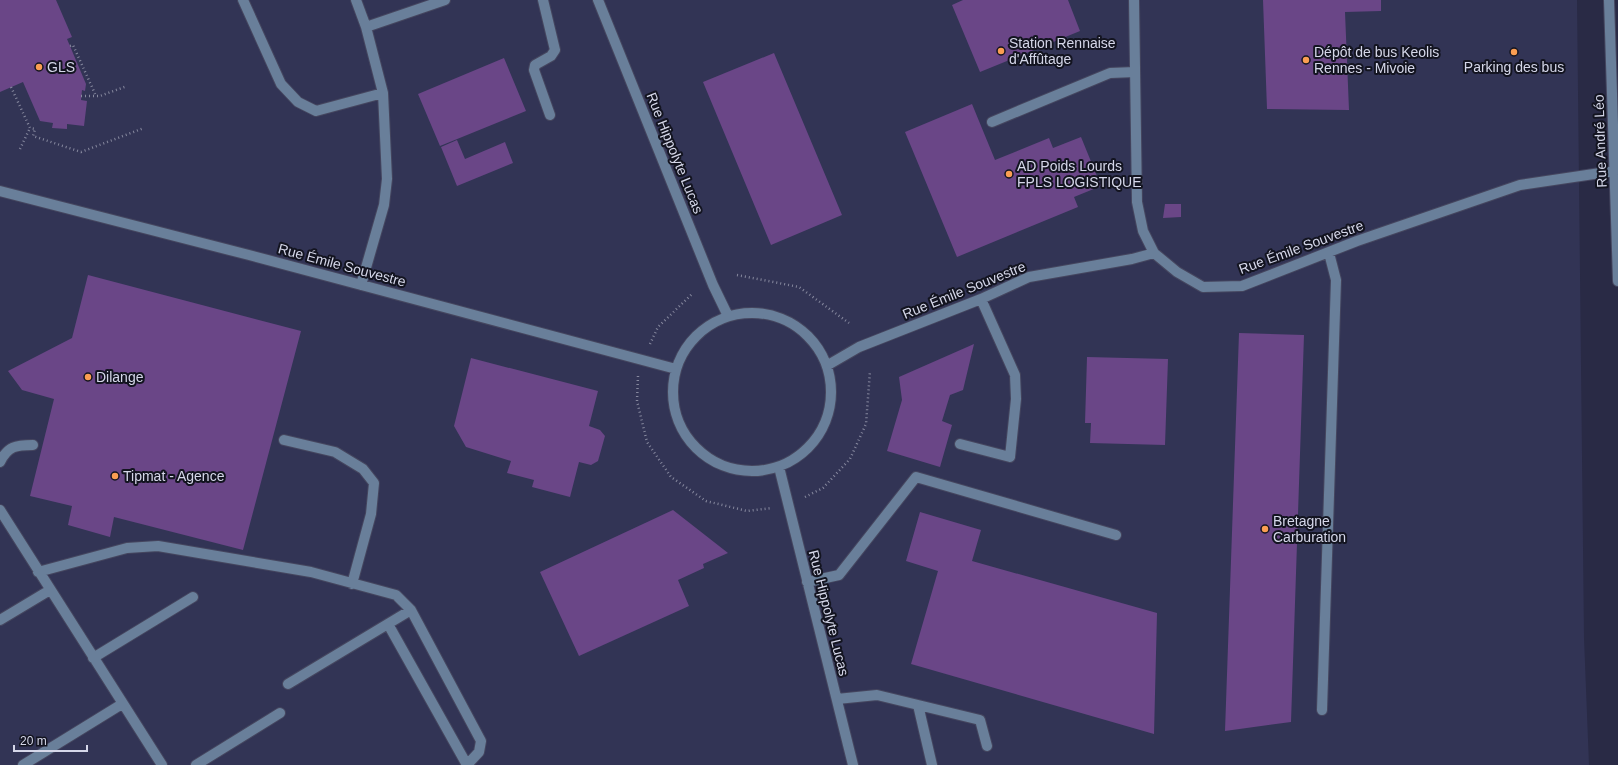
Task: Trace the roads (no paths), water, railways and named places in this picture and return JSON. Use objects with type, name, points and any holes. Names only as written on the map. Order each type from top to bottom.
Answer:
[{"type":"street","points":[[243,0],[281,84],[298,102],[316,111],[383,93]]},
{"type":"street","points":[[356,0],[366,27],[383,93],[387,179],[384,204],[361,285]]},
{"type":"street","points":[[366,27],[445,0]]},
{"type":"street","points":[[543,0],[555,50],[552,56],[535,65],[534,70],[550,115]]},
{"type":"street","name":"Rue Hippolyte Lucas","points":[[598,0],[713,285],[728,316]]},
{"type":"street","points":[[1134,0],[1137,202],[1143,231],[1154,253]]},
{"type":"street","name":"Rue André Léo","points":[[1609,0],[1618,282]]},
{"type":"street","points":[[992,122],[1110,73],[1135,72]]},
{"type":"street","name":"Rue Émile Souvestre","points":[[828,365],[859,347],[981,299],[1029,276],[1132,259],[1154,253],[1177,272],[1203,287],[1242,286],[1357,241],[1520,185],[1614,171]]},
{"type":"street","name":"Rue Émile Souvestre","points":[[0,191],[676,369]]},
{"type":"street","points":[[1322,710],[1336,280],[1329,253]]},
{"type":"street","points":[[960,444],[1010,457],[1016,399],[1015,375],[981,299]]},
{"type":"street","points":[[765,313],[792,322],[814,341],[828,365],[832,396],[825,426],[806,452],[779,467],[750,472],[722,466],[697,450],[680,426],[673,398],[676,369],[689,343],[710,324],[728,316],[765,313]]},
{"type":"street","points":[[284,440],[335,452],[363,469],[374,483],[371,514],[352,584]]},
{"type":"street","points":[[0,462],[9,448],[17,445],[33,445]]},
{"type":"street","name":"Rue Hippolyte Lucas","points":[[779,467],[853,765]]},
{"type":"street","points":[[807,582],[839,576],[916,477],[1116,535]]},
{"type":"street","points":[[0,510],[162,765]]},
{"type":"street","points":[[38,572],[127,548],[158,546],[311,572],[396,595],[411,610],[481,741],[480,752],[467,765],[388,624]]},
{"type":"street","points":[[0,620],[50,590]]},
{"type":"street","points":[[93,658],[192,597]]},
{"type":"street","points":[[288,684],[411,610]]},
{"type":"street","points":[[836,699],[877,695],[980,720],[987,746]]},
{"type":"street","points":[[22,765],[122,704]]},
{"type":"street","points":[[918,705],[932,765]]},
{"type":"street","points":[[196,765],[280,713]]},
{"type":"place","name":"Station Rennaise d'Affûtage","points":[[1001,51]]},
{"type":"place","name":"Parking des bus","points":[[1514,52]]},
{"type":"place","name":"Dépôt de bus Keolis Rennes - Mivoie","points":[[1306,60]]},
{"type":"place","name":"GLS","points":[[39,67]]},
{"type":"place","name":"AD Poids Lourds FPLS LOGISTIQUE","points":[[1009,174]]},
{"type":"place","name":"Dilange","points":[[88,377]]},
{"type":"place","name":"Tipmat - Agence","points":[[115,476]]},
{"type":"place","name":"Bretagne Carburation","points":[[1265,529]]}]
